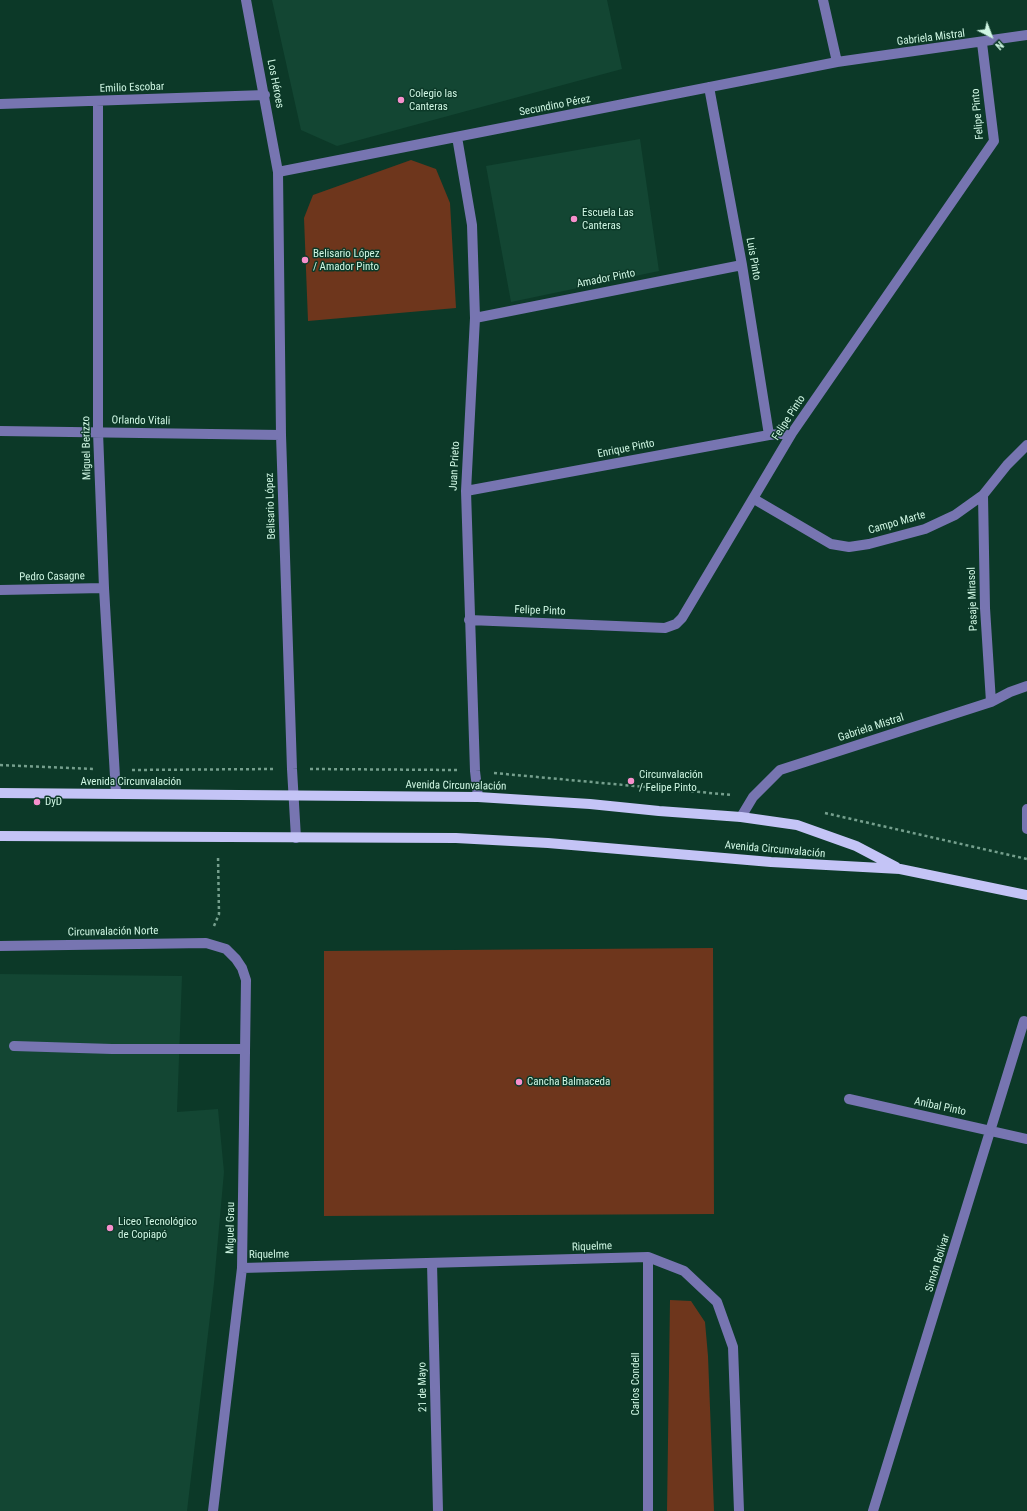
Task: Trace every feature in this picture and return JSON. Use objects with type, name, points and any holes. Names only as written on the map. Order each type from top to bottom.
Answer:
[{"type":"main road","name":"Avenida Circunvalación","points":[[0,793],[478,797],[590,804],[741,817],[797,825],[856,846],[900,869]]},
{"type":"main road","name":"Avenida Circunvalación","points":[[0,836],[456,838],[548,843],[771,862],[900,869],[1027,895]]},
{"type":"street","name":"Los Héroes","points":[[246,0],[265,95],[278,172]]},
{"type":"street","points":[[823,0],[837,62]]},
{"type":"street","name":"Gabriela Mistral","points":[[837,62],[1027,36]]},
{"type":"street","name":"Felipe Pinto","points":[[469,620],[665,628],[676,624],[686,611],[792,433],[994,141],[982,43]]},
{"type":"street","name":"Secundino Pérez","points":[[278,172],[837,62]]},
{"type":"street","name":"Luis Pinto","points":[[709,87],[742,265],[769,435]]},
{"type":"street","name":"Emilio Escobar","points":[[0,104],[98,102],[265,95]]},
{"type":"street","name":"Miguel Berizzo","points":[[98,102],[98,432],[104,588],[116,794]]},
{"type":"street","name":"Juan Prieto","points":[[457,137],[472,225],[475,318],[466,491],[474,763],[478,797]]},
{"type":"street","name":"Belisario López","points":[[278,172],[281,435],[293,795],[296,838]]},
{"type":"street","name":"Amador Pinto","points":[[475,318],[742,265]]},
{"type":"street","name":"Orlando Vitali","points":[[0,431],[281,435]]},
{"type":"street","name":"Enrique Pinto","points":[[466,491],[769,435],[792,433]]},
{"type":"street","name":"Campo Marte","points":[[754,499],[831,544],[849,547],[869,544],[925,529],[955,515],[983,495],[1007,465],[1027,445]]},
{"type":"street","name":"Pasaje Mirasol","points":[[983,495],[985,608],[991,702]]},
{"type":"street","name":"Pedro Casagne","points":[[0,590],[104,588]]},
{"type":"street","name":"Gabriela Mistral","points":[[741,817],[753,797],[780,770],[991,702],[1010,692],[1027,686]]},
{"type":"street","points":[[1027,809],[1027,829]]},
{"type":"street","name":"Circunvalación Norte","points":[[0,946],[206,943],[226,949]]},
{"type":"street","name":"Miguel Grau","points":[[213,1511],[242,1268],[246,980],[242,968],[236,959],[226,949]]},
{"type":"street","name":"Simón Bolívar","points":[[872,1511],[992,1130],[1024,1021]]},
{"type":"street","points":[[14,1046],[112,1049],[245,1049]]},
{"type":"street","name":"Aníbal Pinto","points":[[849,1099],[1027,1139]]},
{"type":"street","name":"Riquelme","points":[[242,1268],[648,1257],[684,1271],[717,1302],[733,1347],[739,1511]]},
{"type":"street","name":"Carlos Condell","points":[[648,1257],[648,1511]]},
{"type":"street","name":"21 de Mayo","points":[[432,1263],[438,1511]]},
{"type":"path","points":[[206,943],[219,914],[217,838]]},
{"type":"shaded area","name":"Colegio las Canteras","points":[[272,0],[607,0],[622,69],[337,146],[301,130]]},
{"type":"shaded area","name":"Escuela Las Canteras","points":[[640,139],[659,271],[511,302],[486,166]]},
{"type":"shaded area","points":[[411,160],[436,169],[450,203],[456,308],[308,321],[304,218],[313,195]]},
{"type":"shaded area","name":"Cancha Balmaceda","points":[[713,948],[714,1214],[324,1216],[324,951]]},
{"type":"shaded area","name":"Liceo Tecnológico de Copiapó","points":[[0,974],[182,976],[177,1112],[218,1109],[224,1172],[214,1283],[187,1511],[0,1511]]},
{"type":"shaded area","points":[[670,1300],[691,1301],[705,1322],[708,1356],[714,1511],[667,1511]]},
{"type":"place","name":"Colegio las Canteras","points":[[401,100]]},
{"type":"place","name":"Escuela Las Canteras","points":[[574,219]]},
{"type":"place","name":"Belisario López / Amador Pinto","points":[[305,260]]},
{"type":"place","name":"Circunvalación / Felipe Pinto","points":[[631,781]]},
{"type":"place","name":"DyD","points":[[37,802]]},
{"type":"place","name":"Cancha Balmaceda","points":[[519,1082]]},
{"type":"place","name":"Liceo Tecnológico de Copiapó","points":[[110,1228]]}]
